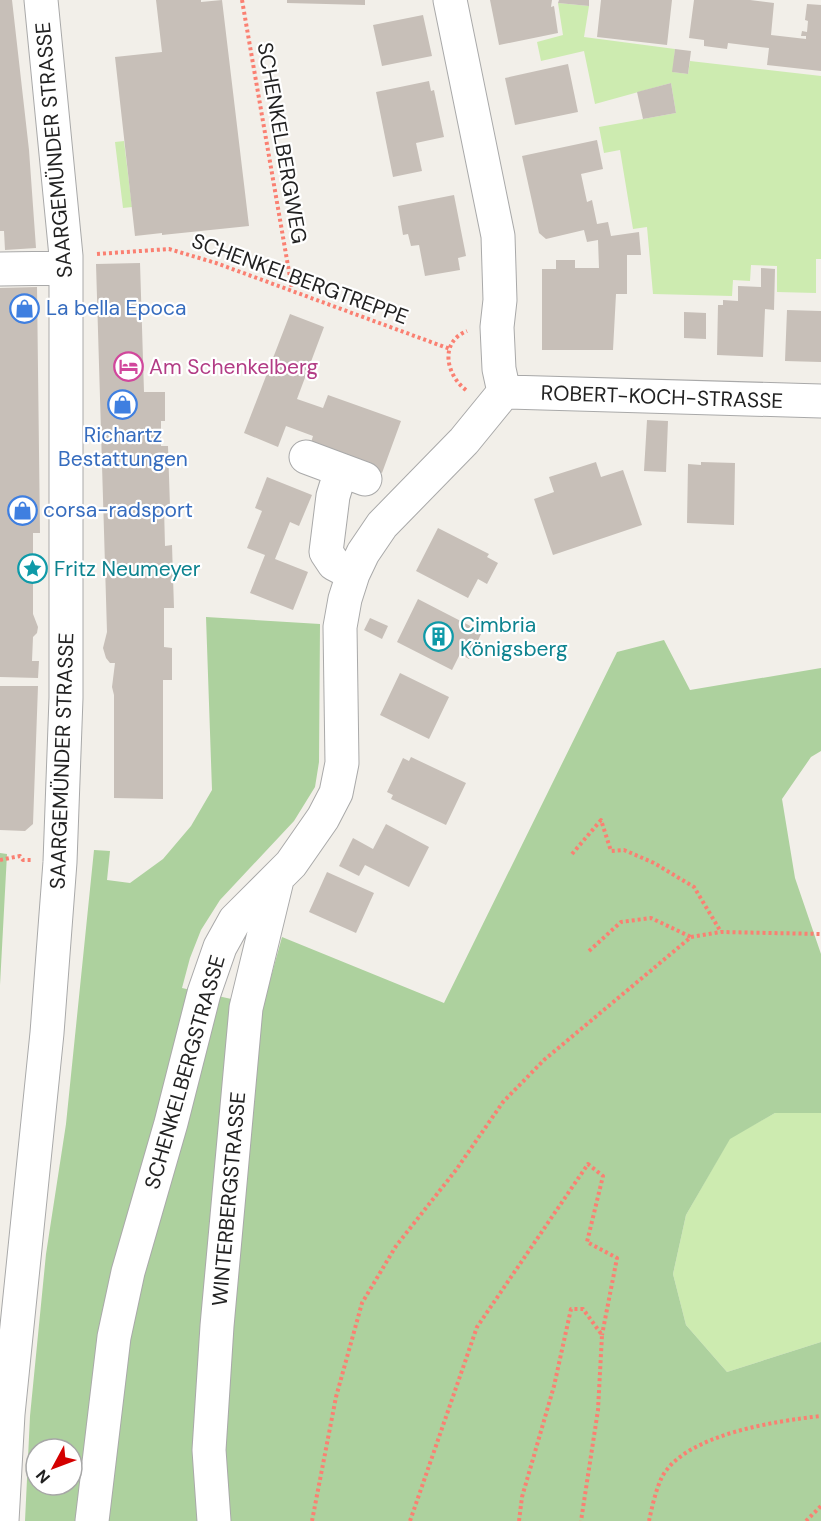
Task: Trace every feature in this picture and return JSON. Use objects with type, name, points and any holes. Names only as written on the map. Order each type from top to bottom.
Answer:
[{"type":"street","name":"SAARGEMÜNDER STRASSE","points":[[2,1521],[8,1414],[36,1156],[60,862],[66,675],[66,262],[41,0]]},
{"type":"street","points":[[450,0],[498,236],[500,300],[497,327],[499,369],[504,392]]},
{"type":"street","points":[[0,269],[66,262]]},
{"type":"street","name":"ROBERT-KOCH-STRASSE","points":[[504,392],[821,401]]},
{"type":"street","name":"SCHENKELBERGSTRASSE","points":[[92,1521],[105,1398],[128,1272],[171,1123],[204,993],[220,947],[235,920],[277,880],[323,818],[336,793],[342,763],[340,627],[345,599],[353,574],[363,553],[382,525],[464,441],[504,392]]},
{"type":"street","points":[[306,457],[353,475],[333,496],[326,552],[334,564],[353,574]]},
{"type":"street","name":"WINTERBERGSTRASSE","points":[[214,1521],[209,1450],[217,1326],[246,1008],[277,880]]},
{"type":"path","name":"SCHENKELBERGWEG","points":[[242,0],[292,290]]},
{"type":"path","name":"SCHENKELBERGTREPPE","points":[[66,262],[169,249],[292,290],[450,349]]},
{"type":"path","points":[[469,392],[453,377],[448,364],[450,349],[463,332],[471,330]]},
{"type":"path","points":[[572,854],[601,820],[611,851],[624,850],[654,863],[694,887],[721,932]]},
{"type":"path","points":[[0,860],[20,856],[23,860],[36,860]]},
{"type":"path","points":[[589,951],[621,922],[651,918],[691,937]]},
{"type":"path","points":[[312,1521],[336,1397],[362,1303],[396,1246],[456,1170],[502,1102],[544,1060],[691,937],[721,932],[821,934]]},
{"type":"path","points":[[410,1521],[477,1327],[588,1164],[603,1176],[587,1242],[617,1258],[602,1335],[598,1410],[581,1521]]},
{"type":"path","points":[[519,1521],[522,1497],[554,1386],[571,1309],[583,1309],[602,1335]]},
{"type":"path","points":[[649,1521],[662,1477],[679,1456],[712,1438],[792,1419],[821,1416]]},
{"type":"path","points":[[806,1521],[821,1506]]},
{"type":"green space","points":[[558,3],[589,6],[584,37],[675,49],[673,72],[688,74],[690,61],[821,76],[821,259],[816,259],[816,293],[777,292],[777,266],[751,265],[750,281],[733,280],[732,296],[653,294],[647,227],[633,229],[620,150],[604,153],[599,127],[676,113],[671,83],[595,104],[584,51],[541,61],[537,42],[563,35]]},
{"type":"green space","points":[[124,141],[132,207],[123,208],[115,142]]},
{"type":"green space","points":[[206,617],[320,624],[319,762],[315,787],[294,821],[220,900],[201,930],[182,988],[263,1006],[282,937],[444,1003],[617,652],[664,640],[690,690],[821,668],[821,751],[811,757],[782,799],[795,878],[821,954],[821,1113],[775,1113],[730,1139],[686,1215],[673,1274],[686,1325],[727,1372],[821,1342],[821,1521],[25,1521],[26,1497],[84,1497],[84,1437],[29,1437],[46,1254],[66,1124],[94,850],[110,851],[107,880],[130,883],[163,859],[191,826],[212,790]]},
{"type":"green space","points":[[0,853],[7,854],[0,985]]},
{"type":"green space","points":[[775,1113],[821,1113],[821,1342],[727,1372],[686,1325],[673,1274],[686,1215],[730,1138]]},
{"type":"building","points":[[0,0],[12,0],[29,150],[36,248],[5,250],[4,231],[0,231]]},
{"type":"building","points":[[156,0],[201,0],[201,2],[222,0],[249,226],[135,236],[115,57],[162,52]]},
{"type":"building","points":[[287,0],[365,0],[365,5],[287,3]]},
{"type":"building","points":[[490,0],[552,0],[551,7],[554,6],[558,33],[499,45]]},
{"type":"building","points":[[559,0],[589,0],[589,6],[558,3]]},
{"type":"building","points":[[601,0],[672,0],[667,45],[597,37]]},
{"type":"building","points":[[694,0],[750,0],[774,3],[771,35],[806,39],[806,36],[801,36],[802,31],[807,32],[808,21],[805,20],[807,4],[821,5],[821,71],[767,65],[769,48],[728,43],[727,49],[704,46],[704,40],[689,38]]},
{"type":"building","points":[[423,15],[432,56],[382,66],[373,25]]},
{"type":"building","points":[[675,49],[691,51],[688,74],[672,72]]},
{"type":"building","points":[[568,64],[578,112],[515,125],[505,78]]},
{"type":"building","points":[[429,81],[431,91],[434,90],[444,137],[416,143],[422,171],[393,177],[376,92]]},
{"type":"building","points":[[671,83],[676,113],[643,119],[637,92]]},
{"type":"building","points":[[597,140],[603,169],[581,174],[587,202],[592,200],[597,224],[608,222],[611,236],[639,232],[641,255],[627,255],[627,294],[616,294],[613,350],[542,350],[542,269],[556,269],[556,260],[575,260],[575,268],[599,268],[598,240],[587,242],[584,230],[546,239],[539,233],[522,156]]},
{"type":"building","points":[[454,195],[466,256],[458,258],[460,270],[425,276],[419,245],[411,246],[408,234],[403,235],[398,206]]},
{"type":"building","points":[[140,263],[144,392],[165,392],[165,421],[161,421],[161,446],[168,446],[170,507],[164,507],[165,546],[172,545],[174,608],[164,608],[164,647],[172,648],[172,680],[163,680],[163,799],[114,798],[114,695],[112,687],[115,663],[110,663],[106,658],[103,648],[107,632],[96,264]]},
{"type":"building","points":[[761,268],[775,269],[774,310],[765,309],[763,357],[717,355],[718,305],[723,305],[723,300],[738,301],[738,286],[761,287]]},
{"type":"building","points":[[37,287],[40,533],[33,533],[33,614],[38,627],[33,637],[32,661],[39,661],[38,678],[0,677],[0,288]]},
{"type":"building","points":[[787,310],[821,311],[821,362],[785,361]]},
{"type":"building","points":[[684,312],[706,313],[706,339],[684,338]]},
{"type":"building","points":[[290,314],[324,327],[297,399],[323,408],[328,395],[401,421],[382,473],[310,446],[313,436],[286,426],[278,447],[244,433]]},
{"type":"building","points":[[647,420],[668,421],[666,472],[644,471]]},
{"type":"building","points":[[596,462],[601,477],[623,470],[642,525],[553,555],[534,499],[554,492],[549,477]]},
{"type":"building","points":[[701,462],[735,463],[734,525],[687,523],[688,464],[701,465]]},
{"type":"building","points":[[267,477],[312,495],[299,526],[290,522],[275,559],[308,572],[293,610],[250,593],[265,555],[247,548],[262,511],[255,508]]},
{"type":"building","points":[[438,528],[489,554],[487,557],[498,563],[487,584],[478,579],[468,598],[416,571]]},
{"type":"building","name":"Cimbria Königsberg","points":[[418,599],[482,632],[469,659],[460,654],[452,670],[397,642]]},
{"type":"building","points":[[370,618],[388,626],[382,639],[364,630]]},
{"type":"building","points":[[400,673],[449,697],[429,739],[380,715]]},
{"type":"building","points":[[0,686],[38,686],[33,824],[25,831],[0,830]]},
{"type":"building","points":[[411,757],[466,783],[446,825],[391,799],[393,795],[387,792],[403,758],[409,761]]},
{"type":"building","points":[[386,824],[429,847],[409,887],[365,865],[359,876],[339,866],[353,838],[373,849]]},
{"type":"building","points":[[327,872],[374,893],[356,933],[309,912]]},
{"type":"place","name":"La bella Epoca","points":[[25,308]]},
{"type":"place","name":"Am Schenkelberg","points":[[128,367]]},
{"type":"place","name":"Richartz Bestattungen","points":[[123,404]]},
{"type":"place","name":"corsa-radsport","points":[[22,510]]},
{"type":"place","name":"Fritz Neumeyer","points":[[33,569]]},
{"type":"place","name":"Cimbria Königsberg","points":[[439,637]]}]
